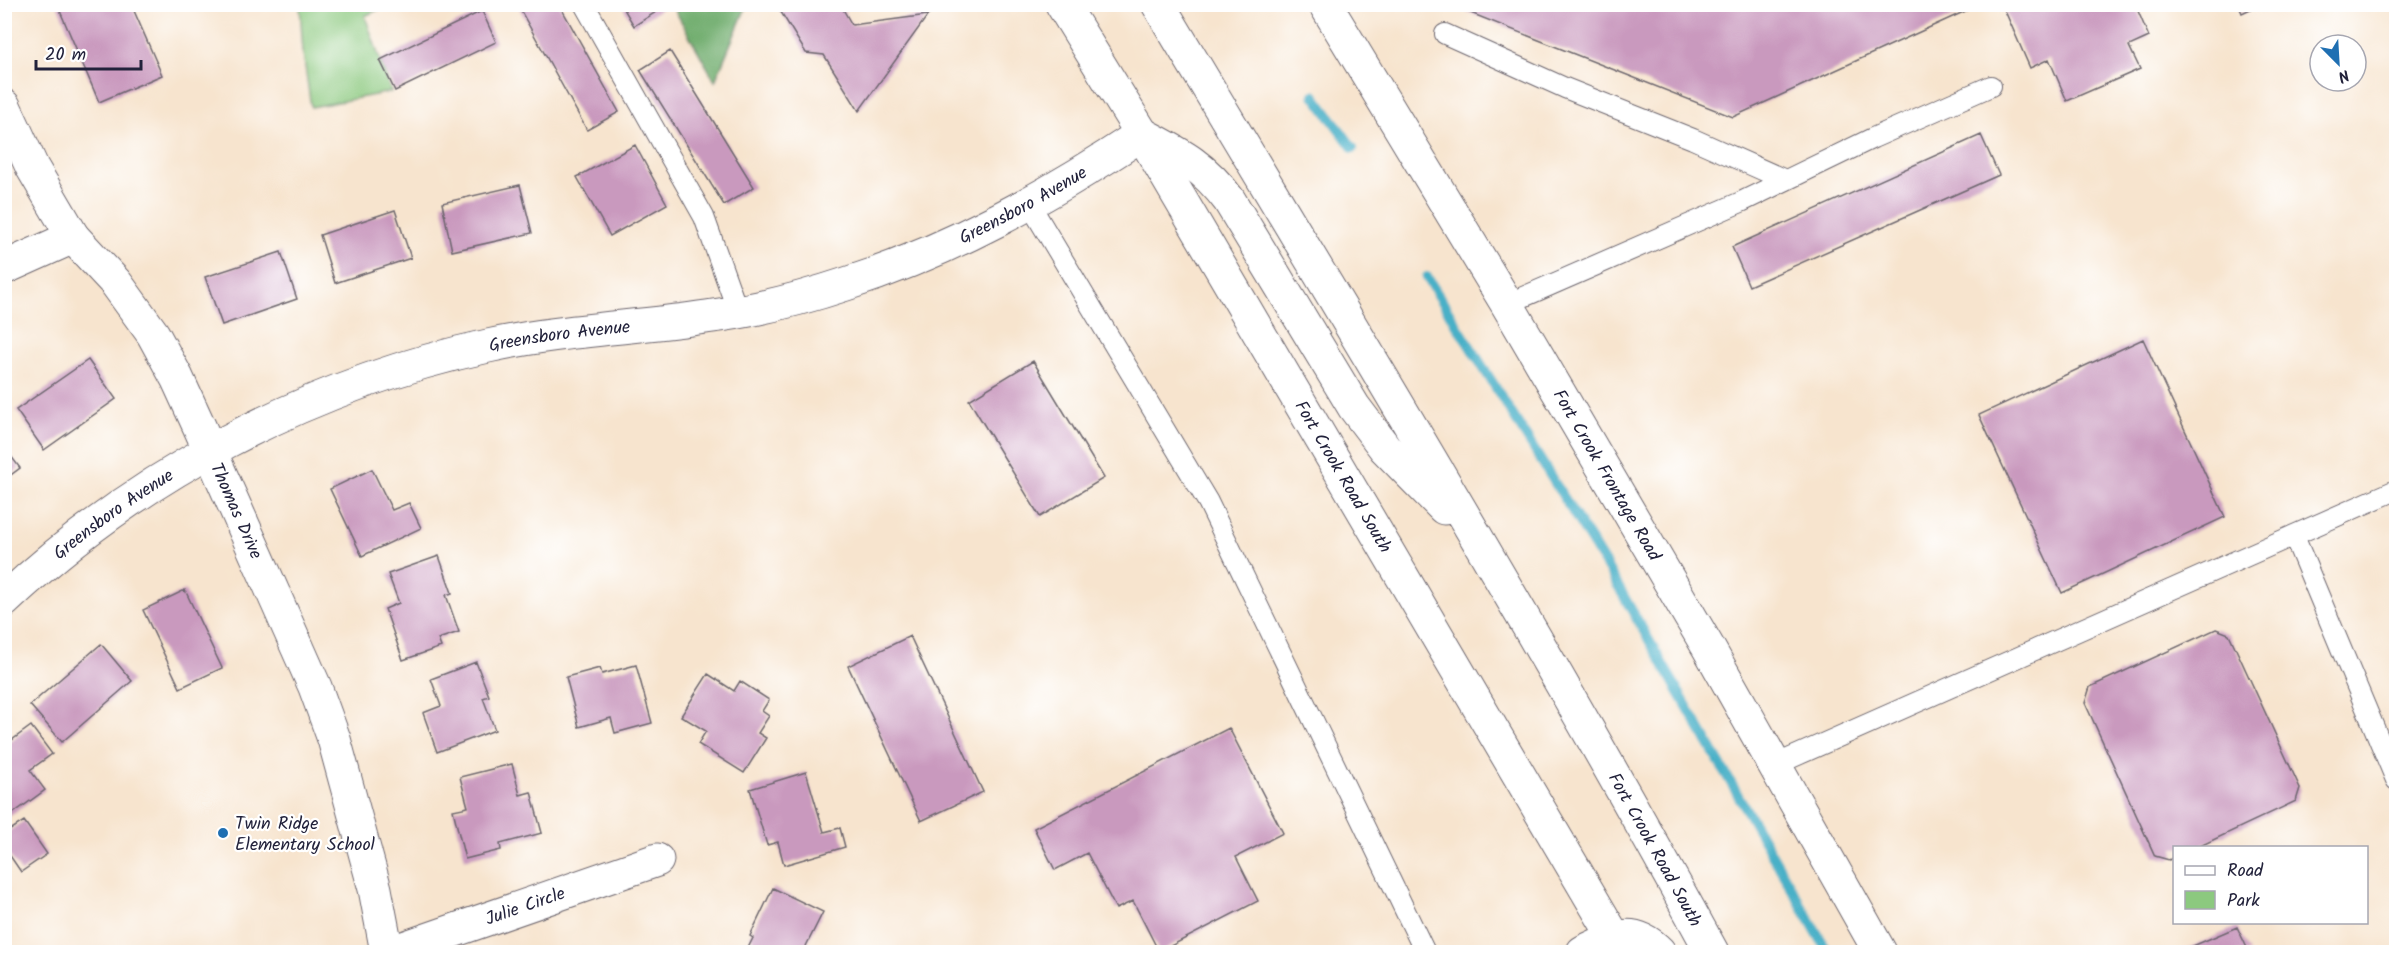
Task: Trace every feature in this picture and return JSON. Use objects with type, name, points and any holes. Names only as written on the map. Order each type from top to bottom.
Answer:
[{"type":"street","name":"Fort Crook Road South","points":[[1062,4],[1142,134],[1618,945]]},
{"type":"street","name":"Fort Crook Road South","points":[[1158,4],[1479,543],[1589,732],[1712,952]]},
{"type":"street","name":"Fort Crook Frontage Road","points":[[1325,4],[1507,304],[1708,647],[1880,952]]},
{"type":"street","name":"Thomas Drive","points":[[4,106],[32,167],[73,237],[116,283],[153,334],[177,378],[315,687],[334,740],[375,889],[387,952]]},
{"type":"street","name":"Greensboro Avenue","points":[[4,601],[32,575],[104,518],[209,451],[236,436],[336,392],[408,367],[488,346],[569,333],[738,312],[845,284],[912,260],[978,230],[1077,177],[1142,134]]},
{"type":"street","points":[[1142,134],[1200,166],[1216,183],[1229,200],[1354,407],[1385,448],[1479,543]]},
{"type":"street","points":[[4,268],[73,237]]},
{"type":"street","name":"Julie Circle","points":[[392,952],[657,860]]},
{"type":"street","points":[[1583,952],[1641,938],[1659,952]]},
{"type":"lane","points":[[584,4],[704,217],[738,312]]},
{"type":"lane","points":[[1445,34],[1565,88],[1693,139],[1785,180]]},
{"type":"lane","points":[[1507,304],[1741,202],[1873,138],[1991,86]]},
{"type":"lane","points":[[1029,203],[1209,502],[1425,952]]},
{"type":"lane","points":[[1775,765],[2397,490]]},
{"type":"lane","points":[[2294,536],[2397,780]]},
{"type":"green space","points":[[300,5],[388,5],[365,16],[391,92],[311,107],[303,53]]},
{"type":"green space","points":[[672,5],[747,5],[715,81]]},
{"type":"building","points":[[57,4],[131,4],[162,75],[99,102]]},
{"type":"building","points":[[517,4],[559,4],[619,112],[587,130]]},
{"type":"building","points":[[621,4],[663,4],[664,7],[634,26]]},
{"type":"building","points":[[776,4],[840,4],[852,25],[928,15],[859,111],[824,55],[806,53]]},
{"type":"building","points":[[1448,4],[1981,4],[1733,117]]},
{"type":"building","points":[[2002,4],[2135,4],[2149,37],[2129,46],[2140,69],[2067,101],[2049,59],[2030,68]]},
{"type":"building","points":[[2238,4],[2261,4],[2242,13]]},
{"type":"building","points":[[482,11],[496,42],[395,91],[380,60]]},
{"type":"building","points":[[670,51],[754,187],[724,205],[640,70]]},
{"type":"building","points":[[1981,135],[1999,175],[1749,286],[1732,247]]},
{"type":"building","points":[[635,145],[667,204],[610,236],[577,177]]},
{"type":"building","points":[[520,185],[532,233],[452,251],[442,203]]},
{"type":"building","points":[[395,210],[411,258],[335,283],[320,235]]},
{"type":"building","points":[[281,252],[297,299],[222,325],[205,277]]},
{"type":"building","points":[[2143,339],[2225,517],[2062,593],[1979,415]]},
{"type":"building","points":[[88,360],[116,399],[44,450],[16,410]]},
{"type":"building","points":[[1033,361],[1104,478],[1040,517],[969,400]]},
{"type":"building","points":[[4,447],[20,468],[4,480]]},
{"type":"building","points":[[372,469],[392,510],[409,503],[421,528],[362,556],[330,489]]},
{"type":"building","points":[[439,556],[452,593],[446,595],[459,632],[438,639],[441,647],[403,660],[385,609],[399,603],[388,574]]},
{"type":"building","points":[[185,590],[222,668],[180,688],[143,610]]},
{"type":"building","points":[[2216,629],[2229,634],[2300,788],[2296,801],[2200,846],[2173,846],[2173,858],[2169,860],[2155,856],[2085,703],[2090,687]]},
{"type":"building","points":[[910,636],[983,792],[921,821],[848,666]]},
{"type":"building","points":[[101,644],[132,681],[62,742],[30,705]]},
{"type":"building","points":[[476,662],[489,696],[483,698],[495,730],[437,752],[423,713],[441,706],[431,679]]},
{"type":"building","points":[[636,665],[652,723],[615,733],[611,718],[579,727],[566,677],[600,668],[602,674]]},
{"type":"building","points":[[708,674],[734,691],[740,681],[769,700],[762,711],[769,716],[758,733],[766,738],[744,773],[698,744],[706,731],[681,716]]},
{"type":"building","points":[[31,726],[52,754],[30,770],[45,790],[4,820],[4,746]]},
{"type":"building","points":[[1229,728],[1283,833],[1236,857],[1258,901],[1159,952],[1133,901],[1116,909],[1087,853],[1055,870],[1034,828]]},
{"type":"building","points":[[512,764],[520,795],[531,792],[542,833],[500,844],[501,850],[465,859],[453,810],[468,807],[460,777]]},
{"type":"building","points":[[806,772],[824,832],[840,828],[845,847],[784,865],[778,842],[767,845],[750,789]]},
{"type":"building","points":[[24,821],[47,854],[21,872],[4,847],[4,834]]},
{"type":"building","points":[[773,888],[823,912],[803,952],[746,952],[753,938],[750,936]]},
{"type":"building","points":[[2237,927],[2249,952],[2179,952]]},
{"type":"waterway","points":[[1314,95],[1353,148]]},
{"type":"waterway","points":[[1427,277],[1607,567],[1828,952]]},
{"type":"place","name":"Twin Ridge Elementary School","points":[[223,833]]}]
